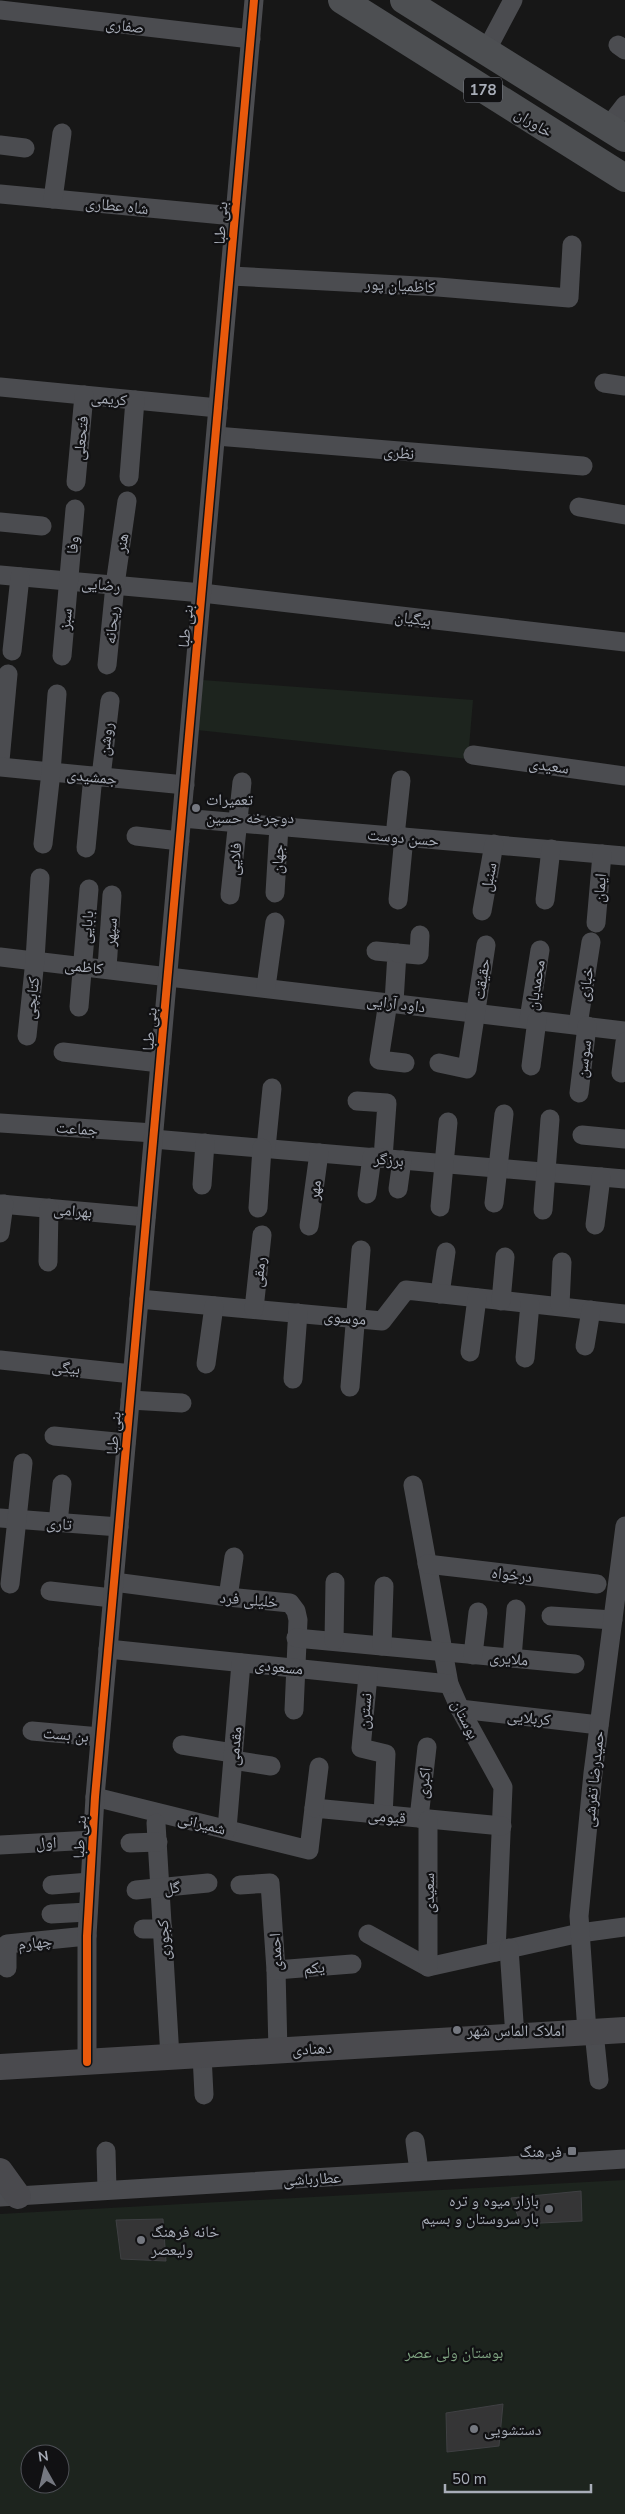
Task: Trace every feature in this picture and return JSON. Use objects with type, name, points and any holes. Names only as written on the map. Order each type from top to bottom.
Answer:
[{"type":"main road","name":"خاوران","points":[[342,0],[625,178]]},
{"type":"main road","name":"178","points":[[404,0],[616,132]]},
{"type":"main road","name":"دهنادی","points":[[0,2067],[625,2030]]},
{"type":"main road","points":[[0,2171],[9,2196]]},
{"type":"street","name":"بنی طبا","points":[[87,2062],[87,1936],[95,1797],[254,0]]},
{"type":"street","points":[[486,51],[513,0]]},
{"type":"street","name":"صفاری","points":[[0,10],[251,39]]},
{"type":"street","points":[[616,132],[625,105]]},
{"type":"street","points":[[53,199],[62,133]]},
{"type":"street","points":[[0,145],[25,148]]},
{"type":"street","name":"شاه عطاری","points":[[0,194],[234,216]]},
{"type":"street","name":"کاظمیان پور","points":[[231,276],[438,287],[569,298],[572,245]]},
{"type":"street","points":[[604,383],[625,386]]},
{"type":"street","name":"کریمی","points":[[0,387],[218,408]]},
{"type":"street","name":"فتحعلی","points":[[76,482],[84,395]]},
{"type":"street","points":[[129,477],[135,400]]},
{"type":"street","name":"نظری","points":[[216,436],[583,466]]},
{"type":"street","name":"هنر","points":[[115,585],[128,501]]},
{"type":"street","points":[[579,507],[625,515]]},
{"type":"street","name":"وفا","points":[[68,581],[75,509]]},
{"type":"street","points":[[0,522],[42,526]]},
{"type":"street","name":"رضایی","points":[[0,575],[202,593]]},
{"type":"street","points":[[12,651],[20,577]]},
{"type":"street","name":"سبز","points":[[62,656],[68,581]]},
{"type":"street","name":"ریحانه","points":[[107,665],[115,585]]},
{"type":"street","name":"بیگیان","points":[[202,593],[625,642]]},
{"type":"street","points":[[0,761],[8,674]]},
{"type":"street","points":[[43,844],[52,772],[57,694]]},
{"type":"street","name":"روشن","points":[[86,848],[110,701]]},
{"type":"street","name":"سعیدی","points":[[473,755],[625,776]]},
{"type":"street","name":"جمشیدی","points":[[0,767],[185,785]]},
{"type":"street","points":[[398,900],[401,780]]},
{"type":"street","name":"فلایی","points":[[230,895],[242,782]]},
{"type":"street","name":"حسن دوست","points":[[182,818],[625,856]]},
{"type":"street","name":"جهان","points":[[275,893],[279,826]]},
{"type":"street","points":[[136,836],[180,840]]},
{"type":"street","name":"سنبل","points":[[482,911],[494,844]]},
{"type":"street","points":[[545,900],[551,849]]},
{"type":"street","name":"ایمان","points":[[596,923],[602,854]]},
{"type":"street","name":"کتابچی","points":[[27,1036],[35,960],[40,878]]},
{"type":"street","name":"بابایی","points":[[79,1007],[89,889]]},
{"type":"street","name":"سپهر","points":[[107,968],[112,895]]},
{"type":"street","points":[[266,987],[275,922]]},
{"type":"street","points":[[405,1063],[380,1060],[391,1002],[386,948],[419,955],[420,935]]},
{"type":"street","name":"خبازی","points":[[583,1025],[591,942]]},
{"type":"street","name":"حقیقت","points":[[439,1063],[466,1069],[486,945]]},
{"type":"street","name":"محمدیان","points":[[533,1019],[540,950]]},
{"type":"street","name":"کاظمی","points":[[0,956],[168,975]]},
{"type":"street","name":"داود آرایی","points":[[168,975],[625,1031]]},
{"type":"street","points":[[531,1066],[533,1019]]},
{"type":"street","name":"سوسن","points":[[579,1092],[583,1025]]},
{"type":"street","points":[[621,1073],[625,1042]]},
{"type":"street","points":[[63,1052],[160,1063]]},
{"type":"street","points":[[258,1208],[272,1088]]},
{"type":"street","points":[[357,1101],[386,1102],[386,1159],[398,1189]]},
{"type":"street","points":[[494,1203],[504,1114]]},
{"type":"street","points":[[543,1210],[550,1119]]},
{"type":"street","points":[[440,1207],[448,1122]]},
{"type":"street","name":"جماعت","points":[[0,1123],[154,1136]]},
{"type":"street","points":[[582,1135],[625,1139]]},
{"type":"street","name":"برزگر","points":[[154,1136],[206,1143],[625,1179]]},
{"type":"street","points":[[202,1185],[206,1143]]},
{"type":"street","name":"مهر","points":[[309,1226],[318,1153]]},
{"type":"street","points":[[367,1194],[386,1159]]},
{"type":"street","points":[[595,1225],[601,1177]]},
{"type":"street","points":[[0,1233],[2,1204]]},
{"type":"street","name":"بهرامی","points":[[2,1204],[146,1217]]},
{"type":"street","points":[[48,1262],[50,1208]]},
{"type":"street","name":"رمقی","points":[[254,1309],[262,1235]]},
{"type":"street","points":[[350,1387],[360,1250]]},
{"type":"street","points":[[440,1294],[446,1252]]},
{"type":"street","points":[[501,1301],[505,1257]]},
{"type":"street","points":[[560,1305],[562,1262]]},
{"type":"street","name":"موسوی","points":[[139,1299],[382,1321],[406,1290],[530,1304],[560,1305],[625,1314]]},
{"type":"street","points":[[470,1352],[477,1298]]},
{"type":"street","points":[[525,1358],[530,1304]]},
{"type":"street","points":[[206,1364],[214,1306]]},
{"type":"street","points":[[585,1346],[591,1310]]},
{"type":"street","points":[[293,1379],[298,1313]]},
{"type":"street","name":"بیگی","points":[[0,1360],[132,1374]]},
{"type":"street","points":[[130,1400],[182,1403]]},
{"type":"street","points":[[54,1436],[126,1443]]},
{"type":"street","points":[[10,1584],[8,1518],[23,1463]]},
{"type":"street","points":[[58,1523],[62,1484]]},
{"type":"street","name":"بوستان","points":[[413,1485],[449,1684],[460,1710],[503,1787],[503,1950],[515,2036]]},
{"type":"street","name":"تاری","points":[[8,1518],[119,1526]]},
{"type":"street","name":"حمیدرضا تفرشی","points":[[599,2080],[591,2032],[580,1933],[580,1906],[599,1724],[616,1626],[625,1527]]},
{"type":"street","points":[[228,1597],[234,1557]]},
{"type":"street","name":"درخواه","points":[[427,1564],[597,1584]]},
{"type":"street","points":[[334,1641],[335,1582]]},
{"type":"street","points":[[382,1646],[384,1586]]},
{"type":"street","name":"خلیلی فرد","points":[[50,1592],[113,1590],[290,1603],[296,1611],[294,1710]]},
{"type":"street","points":[[512,1658],[516,1609]]},
{"type":"street","points":[[473,1654],[478,1612]]},
{"type":"street","points":[[551,1616],[616,1626]]},
{"type":"street","points":[[296,1638],[443,1652]]},
{"type":"street","name":"مسعودی","points":[[108,1649],[449,1684]]},
{"type":"street","name":"ملایری","points":[[443,1652],[575,1664]]},
{"type":"street","name":"مقدمی","points":[[227,1830],[241,1663]]},
{"type":"street","name":"نسترن","points":[[368,1676],[361,1748],[386,1754],[383,1816]]},
{"type":"street","name":"کربلایی","points":[[460,1710],[599,1724]]},
{"type":"street","name":"بن بست","points":[[32,1732],[100,1737]]},
{"type":"street","points":[[182,1744],[271,1766]]},
{"type":"street","name":"اکبری","points":[[424,1819],[427,1747]]},
{"type":"street","points":[[314,1808],[319,1767]]},
{"type":"street","name":"شمیرانی","points":[[95,1797],[309,1850],[314,1808]]},
{"type":"street","name":"قیومی","points":[[314,1808],[502,1826]]},
{"type":"street","name":"سعیدی","points":[[424,1819],[428,1967]]},
{"type":"street","name":"کجوری","points":[[156,1823],[170,2057]]},
{"type":"street","name":"اول","points":[[0,1844],[92,1840]]},
{"type":"street","points":[[130,1843],[158,1842]]},
{"type":"street","points":[[52,1885],[90,1882]]},
{"type":"street","name":"گل","points":[[136,1890],[208,1883]]},
{"type":"street","name":"احمدی","points":[[240,1885],[270,1883],[276,1970],[278,2051]]},
{"type":"street","points":[[51,1914],[88,1912]]},
{"type":"street","points":[[368,1934],[428,1967],[580,1933],[625,1927]]},
{"type":"street","points":[[143,1930],[163,1929]]},
{"type":"street","name":"چهارم","points":[[8,1968],[7,1944],[87,1936]]},
{"type":"street","name":"یکم","points":[[276,1970],[352,1964]]},
{"type":"street","points":[[202,2055],[204,2095]]},
{"type":"street","points":[[415,2141],[419,2171]]},
{"type":"street","points":[[106,2151],[107,2190]]},
{"type":"street","name":"عطارباشی","points":[[9,2196],[625,2158]]},
{"type":"green space","points":[[202,680],[473,700],[468,759],[197,730]]},
{"type":"green space","name":"بوستان ولی عصر","points":[[625,2180],[625,2514],[0,2514],[0,2214]]},
{"type":"building","name":"بازار میوه و تره بار سروستان و بسیم","points":[[581,2191],[582,2221],[521,2224],[511,2198]]},
{"type":"building","name":"خانه فرهنگ ولیعصر","points":[[163,2219],[166,2261],[121,2259],[116,2220]]},
{"type":"building","name":"دستشویی","points":[[503,2404],[499,2446],[447,2452],[446,2413]]},
{"type":"cycle path","points":[[87,2062],[87,1936],[95,1797],[254,0]]},
{"type":"place","name":"تعمیرات دوچرخه حسین","points":[[196,808]]},
{"type":"place","name":"املاک الماس شهر","points":[[457,2030]]},
{"type":"place","name":"فر هنگ","points":[[572,2151]]},
{"type":"place","name":"بازار میوه و تره بار سروستان و بسیم","points":[[549,2209]]},
{"type":"place","name":"خانه فرهنگ ولیعصر","points":[[141,2240]]},
{"type":"place","name":"دستشویی","points":[[474,2429]]}]
